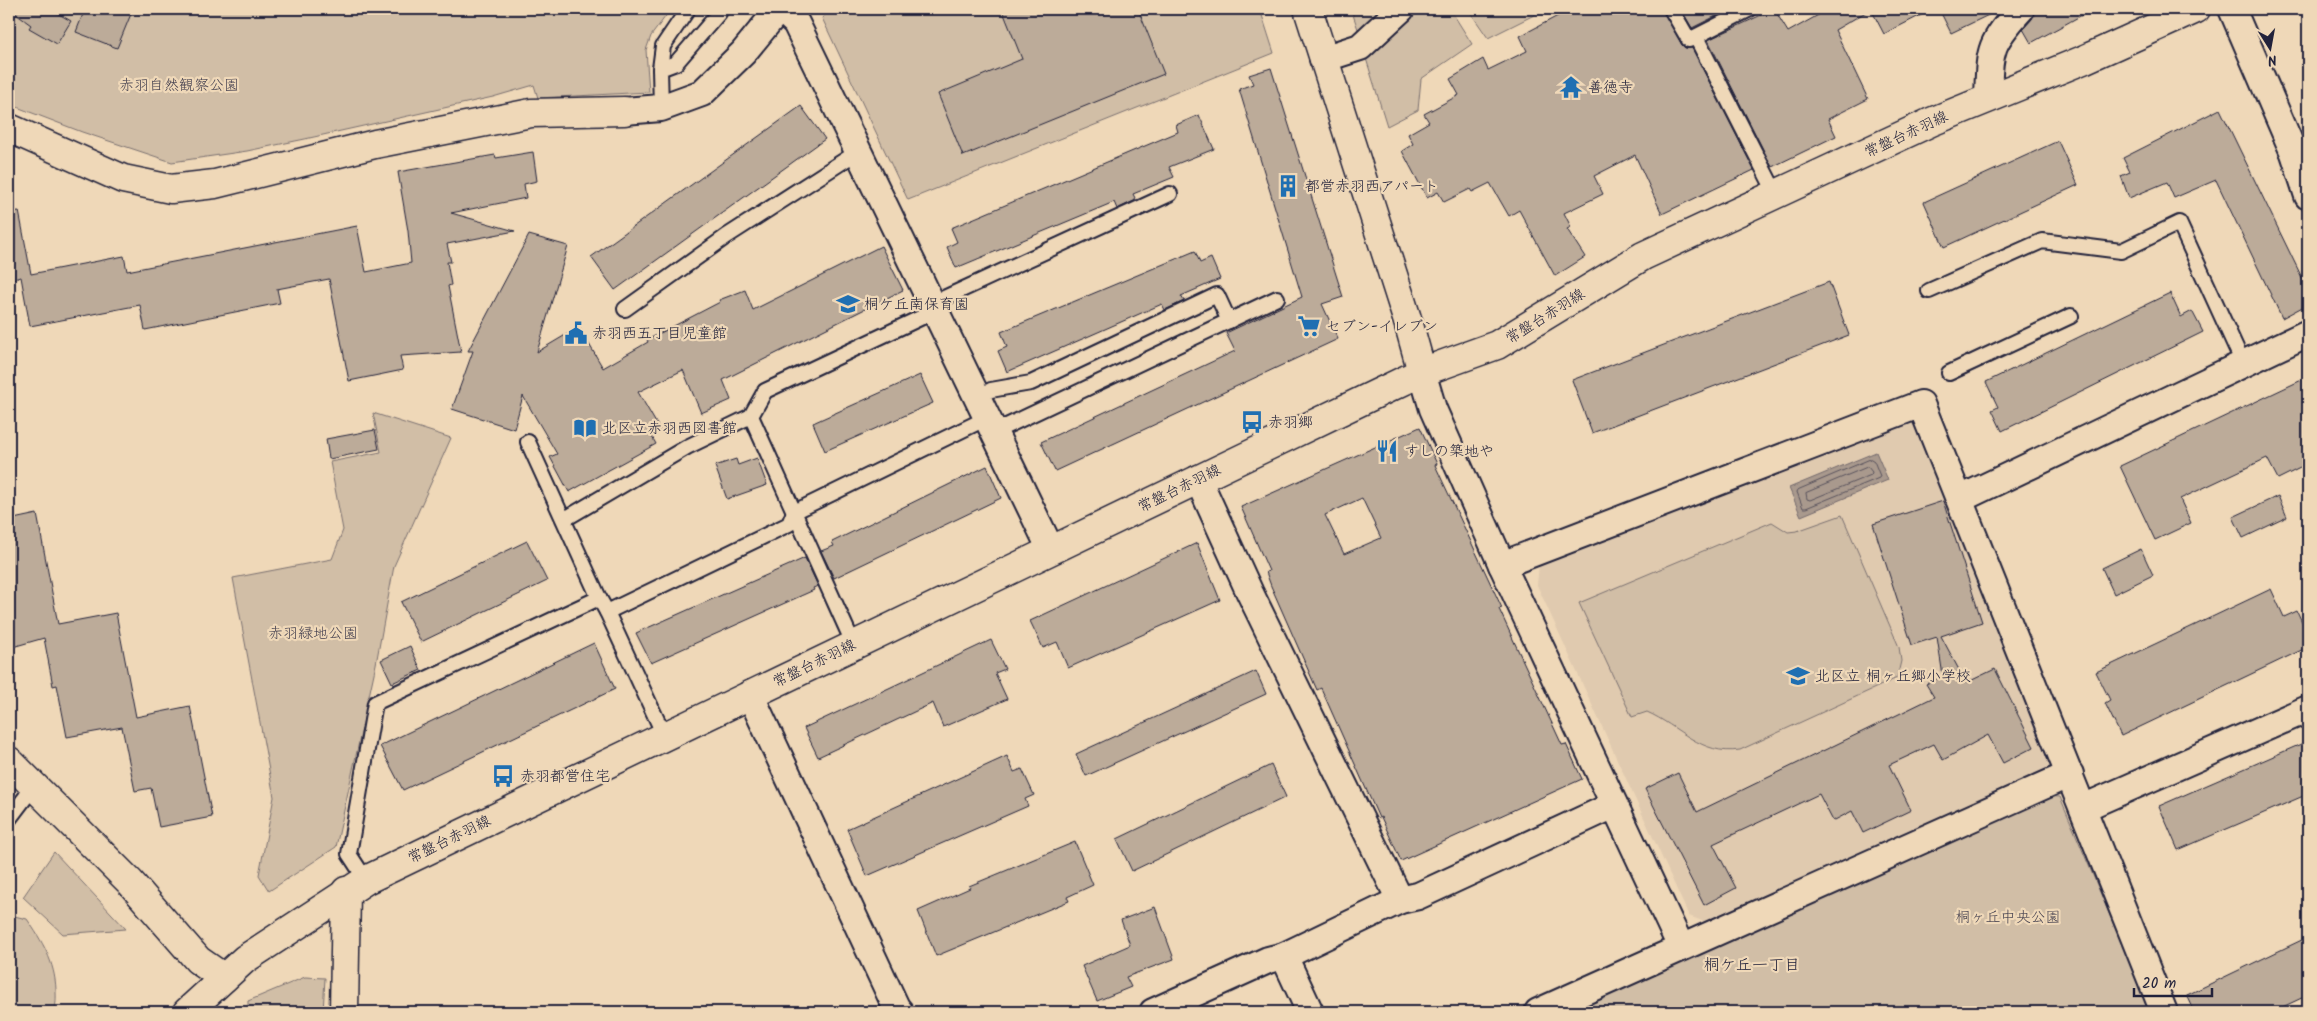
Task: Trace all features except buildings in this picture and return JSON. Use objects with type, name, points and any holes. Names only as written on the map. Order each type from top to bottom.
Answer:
[{"type":"main road","points":[[1308,9],[1406,315],[1422,372]]},
{"type":"main road","name":"常盤台赤羽線","points":[[187,1012],[245,959],[356,885],[853,643],[1422,372],[1497,345],[1628,264],[1988,97],[2083,60],[2196,9]]},
{"type":"main road","points":[[9,128],[123,179],[170,189],[215,184],[375,144],[531,113],[624,111]]},
{"type":"main road","points":[[9,761],[130,882],[198,960],[224,978]]},
{"type":"main road","points":[[344,1012],[356,885]]},
{"type":"street","points":[[624,111],[661,108],[702,92],[743,53],[780,9],[796,24],[1051,550]]},
{"type":"street","points":[[1323,59],[1360,47],[1401,9]]},
{"type":"street","points":[[1988,97],[1992,47],[1999,33],[2021,9]]},
{"type":"street","points":[[2232,9],[2294,154],[2308,196]]},
{"type":"street","points":[[1960,499],[2308,333]]},
{"type":"street","points":[[1422,372],[1433,409],[1502,565],[1681,947]]},
{"type":"street","points":[[1502,565],[1921,404],[2164,1012]]},
{"type":"street","points":[[1198,479],[1250,593],[1400,900]]},
{"type":"street","points":[[750,694],[900,1012]]},
{"type":"street","points":[[2083,808],[2308,709]]},
{"type":"street","points":[[1538,1012],[2070,774]]},
{"type":"street","points":[[1153,1012],[1268,960],[1284,956],[1400,900],[1418,896],[1614,805]]},
{"type":"street","points":[[1284,956],[1310,1012]]},
{"type":"lane","points":[[661,108],[660,69],[663,46],[688,9]]},
{"type":"lane","points":[[1671,9],[1688,40],[1750,9]]},
{"type":"lane","points":[[660,69],[676,63],[719,13]]},
{"type":"lane","points":[[1696,36],[1776,194]]},
{"type":"lane","points":[[626,309],[727,236],[859,151]]},
{"type":"lane","points":[[565,519],[687,447],[751,416],[765,392],[933,308],[1170,194]]},
{"type":"lane","points":[[1929,291],[2042,241],[2121,250],[2179,223],[2243,363]]},
{"type":"lane","points":[[986,416],[991,390],[1031,383],[1217,295],[1229,320]]},
{"type":"lane","points":[[607,612],[789,524],[794,512],[986,416],[1229,320],[1277,298]]},
{"type":"lane","points":[[1949,373],[2071,316]]},
{"type":"lane","points":[[751,416],[853,643]]},
{"type":"lane","points":[[528,442],[664,735]]},
{"type":"lane","points":[[356,885],[349,854],[375,703],[600,598]]},
{"type":"lane","points":[[9,819],[34,786]]},
{"type":"shaded area","name":"北区立 桐ヶ丘郷小学校","points":[[1916,418],[2053,767],[1705,922],[1689,916],[1537,585],[1539,565]]},
{"type":"green space","name":"赤羽自然観察公園","points":[[9,9],[671,9],[651,36],[646,50],[649,92],[538,98],[534,85],[493,97],[305,139],[247,151],[172,162],[82,132],[9,104]]},
{"type":"green space","points":[[830,9],[1260,9],[1274,53],[908,200],[822,18]]},
{"type":"green space","points":[[1351,9],[1390,9],[1360,35]]},
{"type":"green space","points":[[1411,9],[1450,9],[1472,44],[1421,79],[1418,110],[1387,126],[1364,52]]},
{"type":"green space","points":[[1468,9],[1546,9],[1488,38]]},
{"type":"green space","name":"赤羽緑地公園","points":[[373,413],[451,438],[394,566],[376,664],[336,847],[269,891],[259,875],[274,797],[233,578],[332,559],[343,530],[330,462],[381,452]]},
{"type":"green space","points":[[1842,515],[1899,647],[1901,661],[1897,678],[1740,750],[1726,751],[1714,749],[1647,712],[1632,717],[1579,603],[1772,522],[1788,532],[1797,531]]},
{"type":"green space","name":"桐ヶ丘中央公園","points":[[2046,796],[2060,797],[2148,1006],[2146,1012],[1570,1012]]},
{"type":"green space","points":[[54,852],[126,929],[63,934],[23,897]]},
{"type":"green space","points":[[10,915],[27,919],[47,952],[53,970],[56,990],[53,1012],[9,1012]]},
{"type":"green space","points":[[305,977],[325,978],[323,1012],[248,1012],[248,1001]]},
{"type":"water","points":[[1876,452],[1888,480],[1801,516],[1789,488]]},
{"type":"place","name":"善徳寺","points":[[1571,87]]},
{"type":"place","name":"都営赤羽西アパート","points":[[1288,186]]},
{"type":"place","name":"桐ケ丘南保育園","points":[[848,304]]},
{"type":"place","name":"セブン-イレブン","points":[[1309,326]]},
{"type":"place","name":"赤羽西五丁目児童館","points":[[576,333]]},
{"type":"place","name":"赤羽郷","points":[[1252,422]]},
{"type":"place","name":"北区立赤羽西図書館","points":[[585,428]]},
{"type":"place","name":"すしの築地や","points":[[1387,451]]},
{"type":"place","name":"北区立 桐ヶ丘郷小学校","points":[[1798,676]]},
{"type":"place","name":"赤羽都営住宅","points":[[503,776]]},
{"type":"district","name":"桐ケ丘一丁目","points":[[1752,964]]}]
